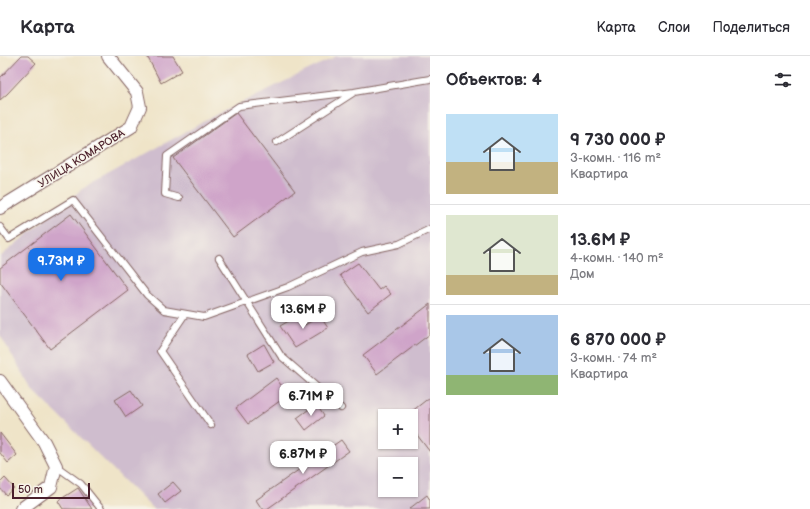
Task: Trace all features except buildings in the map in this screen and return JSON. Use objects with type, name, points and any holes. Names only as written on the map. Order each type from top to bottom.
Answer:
[{"type":"street","name":"УЛИЦА КОМАРОВА","points":[[0,208],[131,127],[140,107],[137,92],[108,56]]},
{"type":"street","points":[[1,384],[44,442],[56,466],[51,487],[21,509]]},
{"type":"lane","points":[[179,198],[165,194],[167,156],[239,106],[354,92],[430,79]]},
{"type":"lane","points":[[277,142],[354,92]]},
{"type":"lane","points":[[0,227],[9,239],[73,200],[147,295],[164,310],[204,318],[288,287],[362,252],[399,244],[430,229]]},
{"type":"lane","points":[[219,258],[281,356],[341,408]]},
{"type":"lane","points":[[185,314],[160,351],[211,425]]},
{"type":"lane","points":[[56,466],[81,484],[101,509]]},
{"type":"shaded area","points":[[337,56],[430,56],[430,509],[153,509],[32,389],[0,335],[0,257],[82,189],[218,114]]}]
